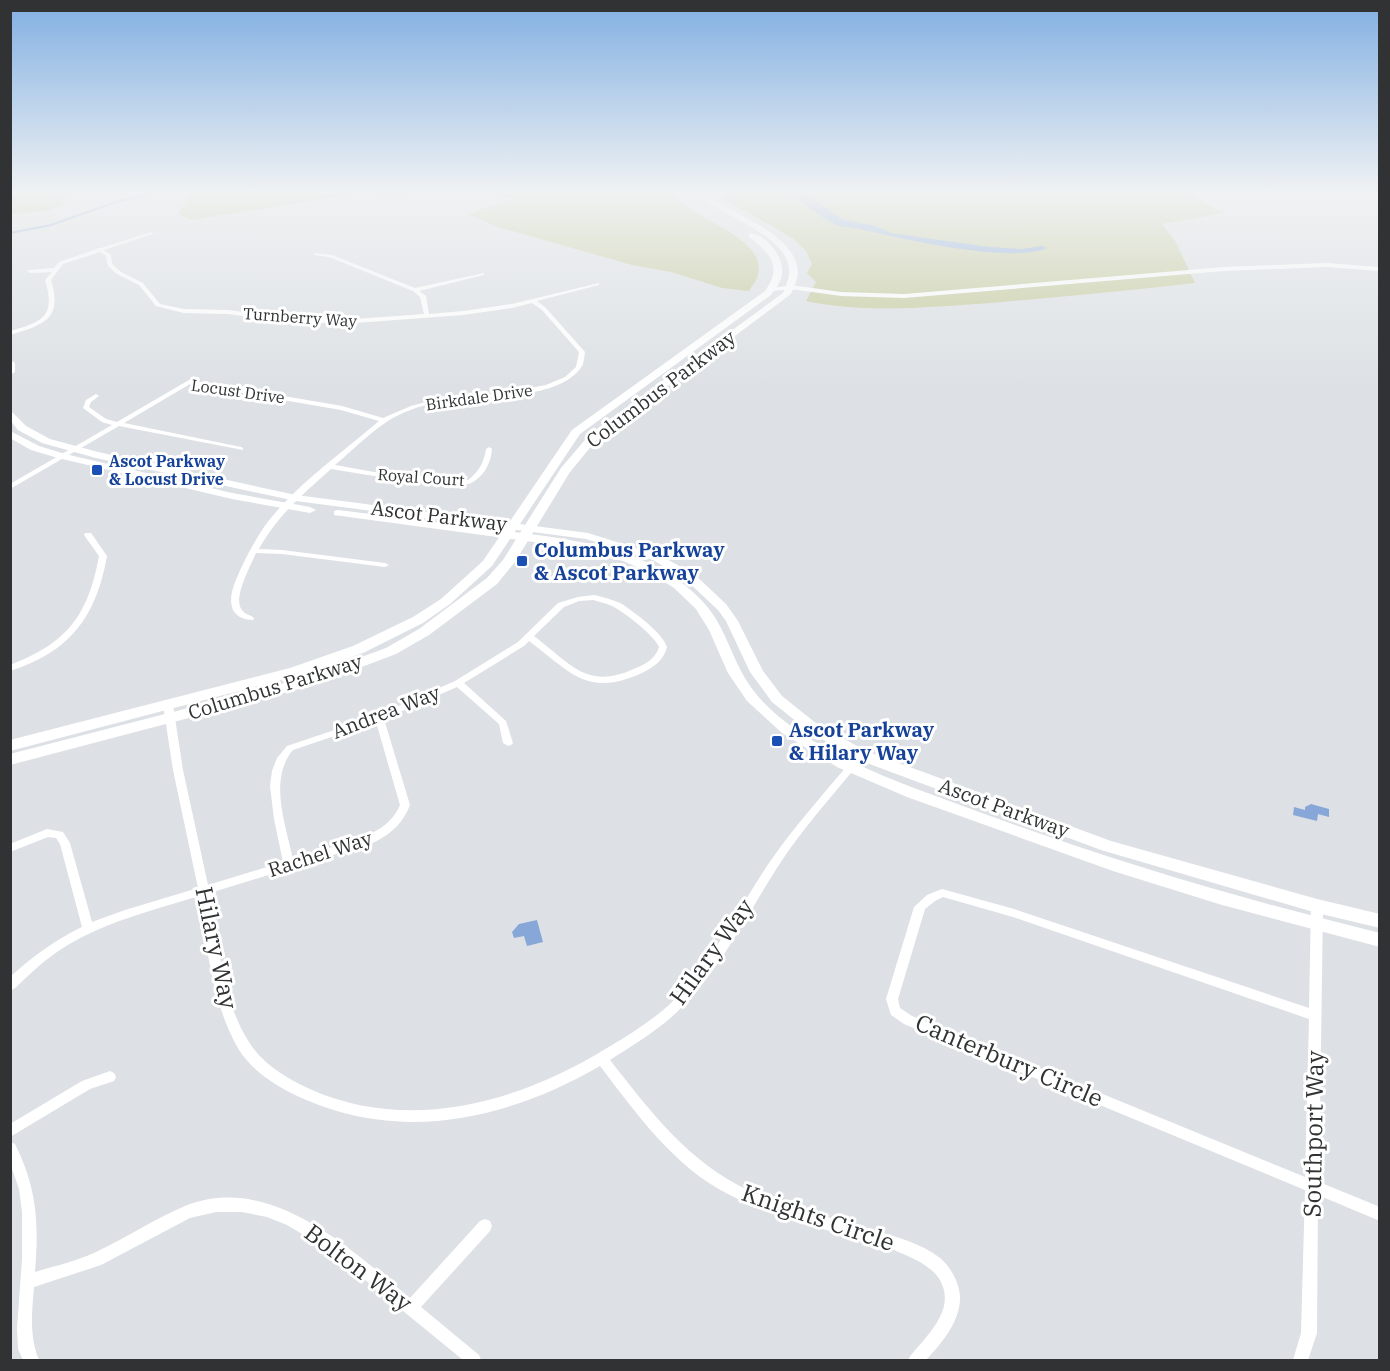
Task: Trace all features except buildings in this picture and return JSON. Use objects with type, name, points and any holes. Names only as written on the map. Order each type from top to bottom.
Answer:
[{"type":"main road","points":[[772,289],[776,283],[779,267],[775,257]]},
{"type":"main road","points":[[789,290],[795,269],[791,257]]},
{"type":"main road","points":[[772,289],[849,300],[900,302],[1269,271],[1376,268]]},
{"type":"main road","name":"Columbus Parkway","points":[[10,760],[322,664],[381,640],[415,622],[473,579],[494,554],[558,452],[576,432],[758,302],[772,289]]},
{"type":"main road","name":"Columbus Parkway","points":[[10,746],[75,728],[169,712],[309,681],[391,651],[424,632],[492,581],[508,562],[565,470],[594,436],[789,290]]},
{"type":"main road","points":[[10,363],[10,372]]},
{"type":"main road","name":"Ascot Parkway","points":[[10,413],[22,428],[46,441],[74,450],[296,498],[510,530]]},
{"type":"main road","name":"Ascot Parkway","points":[[10,434],[35,448],[62,456],[287,506],[527,532],[588,536],[617,543],[657,558],[690,577],[722,607],[732,621],[757,672],[777,699],[812,727],[861,755],[1107,846],[1317,906],[1380,921]]},
{"type":"main road","name":"Ascot Parkway","points":[[527,532],[606,551],[651,569],[676,584],[709,619],[737,676],[759,705],[801,740],[850,768],[1124,871],[1317,925],[1380,939]]},
{"type":"street","points":[[10,333],[37,322],[50,313],[54,305],[54,296],[48,280],[61,263],[77,257]]},
{"type":"street","name":"Turnberry Way","points":[[108,257],[110,265],[119,273],[141,284],[158,305],[171,309],[341,322],[490,310],[597,284]]},
{"type":"street","points":[[332,257],[415,290],[423,296],[427,316]]},
{"type":"street","points":[[30,271],[54,270]]},
{"type":"street","points":[[415,290],[482,274]]},
{"type":"street","name":"Birkdale Drive","points":[[250,618],[238,612],[234,597],[267,527],[287,506],[384,420],[402,410],[435,401],[494,397],[538,390],[554,384],[576,370],[583,357],[582,351],[544,309],[533,301]]},
{"type":"street","name":"Locust Drive","points":[[10,487],[189,382],[342,408],[384,420]]},
{"type":"street","points":[[96,396],[88,401],[86,408],[104,421],[241,448]]},
{"type":"street","name":"Royal Court","points":[[332,467],[374,474],[469,482],[474,480],[486,464],[489,449]]},
{"type":"street","points":[[10,668],[58,645],[76,626],[101,571],[103,556],[88,535]]},
{"type":"street","points":[[255,550],[385,565]]},
{"type":"street","name":"Andrea Way","points":[[289,863],[274,783],[276,766],[282,753],[298,744],[379,718],[458,683],[507,654],[529,637],[561,605],[578,599],[594,597],[617,605],[661,641],[663,647],[660,657],[623,679],[614,682],[594,682],[583,678],[529,637]]},
{"type":"street","points":[[458,683],[503,723],[508,743]]},
{"type":"street","name":"Hilary Way","points":[[169,712],[179,776],[204,891],[216,971],[230,1018],[246,1050],[272,1075],[294,1088],[355,1111],[406,1117],[444,1115],[502,1103],[545,1088],[602,1059],[655,1024],[681,1000],[711,961],[786,846],[861,755]]},
{"type":"street","name":"Rachel Way","points":[[204,891],[371,839],[390,828],[402,814],[405,805],[403,792],[379,718]]},
{"type":"street","points":[[10,848],[47,833],[59,835],[65,843],[88,927]]},
{"type":"street","points":[[10,985],[42,956],[88,927],[135,910],[204,891]]},
{"type":"street","name":"Canterbury Circle","points":[[1313,1187],[908,1020],[895,1011],[892,999],[920,908],[930,898],[942,893],[1025,917],[1316,1017]]},
{"type":"street","name":"Southport Way","points":[[1301,1360],[1309,1333],[1317,906]]},
{"type":"street","name":"Knights Circle","points":[[602,1059],[657,1126],[694,1163],[727,1187],[783,1210],[899,1244],[937,1264],[952,1290],[950,1314],[933,1341],[916,1360]]},
{"type":"street","points":[[10,1131],[86,1085],[110,1077]]},
{"type":"street","points":[[10,1148],[16,1157],[30,1199],[24,1328],[26,1349],[31,1360]]},
{"type":"street","points":[[1313,1187],[1380,1214]]},
{"type":"street","name":"Bolton Way","points":[[27,1282],[96,1260],[188,1212],[224,1203],[290,1218],[323,1236],[474,1360]]},
{"type":"street","points":[[411,1307],[485,1226]]},
{"type":"green space","points":[[604,257],[755,257],[758,262],[758,275],[749,291],[722,288],[671,272]]},
{"type":"green space","points":[[809,257],[1183,257],[1195,283],[921,308],[852,307],[806,301],[816,282],[807,273],[812,264]]},
{"type":"water","points":[[1311,804],[1329,809],[1329,817],[1318,814],[1317,821],[1293,815],[1294,807],[1305,810],[1305,807]]},
{"type":"water","points":[[537,920],[543,942],[527,946],[524,936],[514,938],[512,932],[519,924]]},
{"type":"place","name":"Ascot Parkway & Locust Drive","points":[[97,470]]},
{"type":"place","name":"Columbus Parkway & Ascot Parkway","points":[[522,561]]},
{"type":"place","name":"Ascot Parkway & Hilary Way","points":[[777,741]]}]
